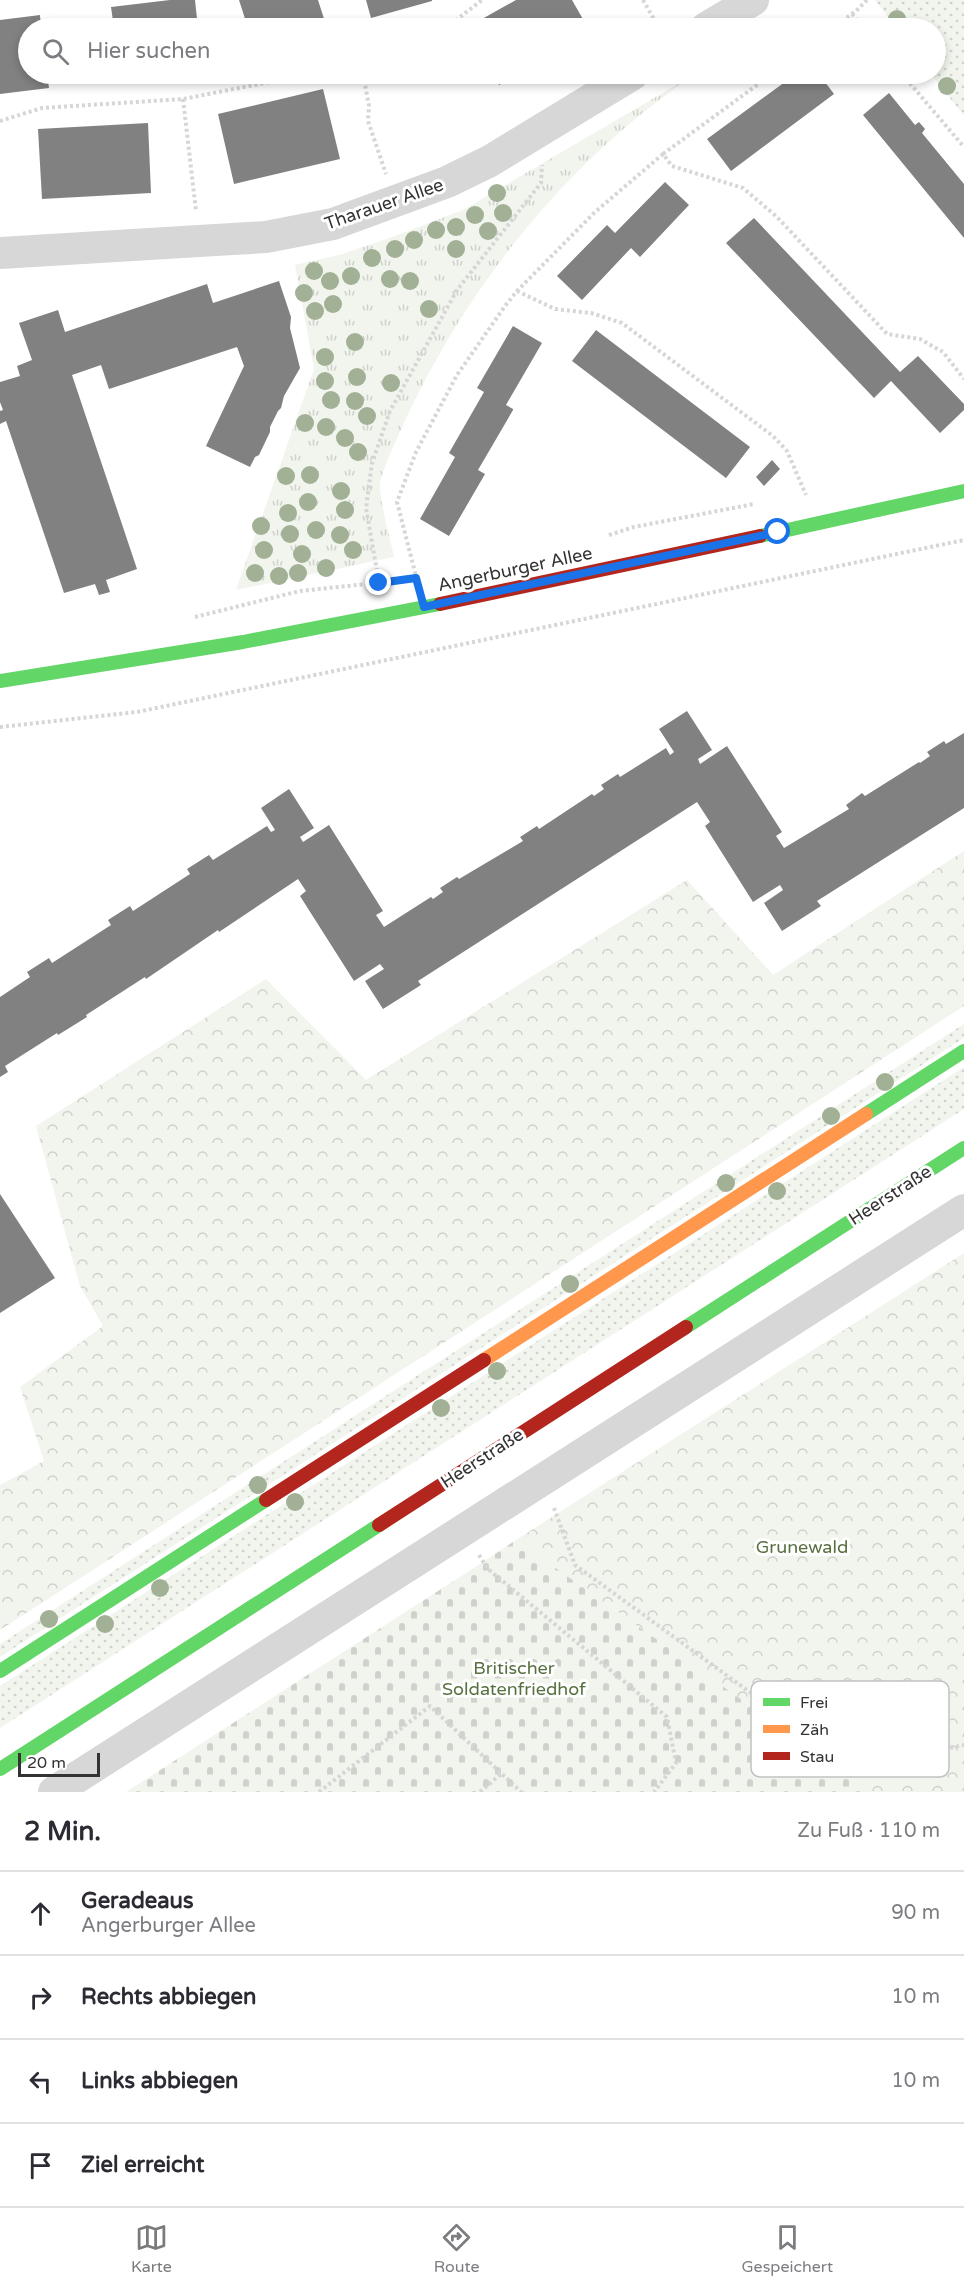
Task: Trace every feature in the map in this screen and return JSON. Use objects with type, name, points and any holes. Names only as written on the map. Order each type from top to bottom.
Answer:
[{"type":"street","points":[[723,18],[753,0]]},
{"type":"street","name":"Tharauer Allee","points":[[0,253],[266,237],[333,224],[447,182],[490,161],[617,84]]},
{"type":"street","name":"Angerburger Allee","points":[[0,681],[174,656],[385,616],[964,491]]},
{"type":"street","points":[[0,1671],[964,1051]]},
{"type":"street","name":"Heerstraße","points":[[0,1769],[964,1148]]},
{"type":"street","points":[[54,1792],[964,1210]]},
{"type":"path","points":[[459,18],[482,0]]},
{"type":"path","points":[[643,0],[653,18]]},
{"type":"path","points":[[846,18],[867,0]]},
{"type":"path","points":[[852,14],[855,18]]},
{"type":"path","points":[[0,121],[42,108],[183,99],[260,84]]},
{"type":"path","points":[[365,84],[369,106],[368,121],[387,179]]},
{"type":"path","points":[[424,607],[397,502],[416,452],[457,375],[517,291],[595,212],[663,154],[758,84]]},
{"type":"path","points":[[910,84],[964,147]]},
{"type":"path","points":[[183,99],[196,217]]},
{"type":"path","points":[[663,154],[672,166],[743,188],[776,216],[887,334],[920,339],[943,352],[964,379]]},
{"type":"path","points":[[385,616],[366,508],[372,463],[390,411],[457,290],[541,183],[542,159]]},
{"type":"path","points":[[517,291],[555,309],[591,313],[622,323],[772,436],[787,451],[803,484],[807,498],[797,500]]},
{"type":"path","points":[[602,538],[634,526],[746,504],[757,504]]},
{"type":"path","points":[[0,727],[137,712],[964,540]]},
{"type":"path","points":[[407,579],[428,576]]},
{"type":"path","points":[[191,618],[300,591],[388,581]]},
{"type":"path","points":[[554,1506],[575,1565],[751,1693]]},
{"type":"path","points":[[478,1555],[488,1569],[667,1717],[676,1763],[654,1792]]},
{"type":"path","points":[[320,1792],[430,1706],[521,1792]]},
{"type":"path","points":[[949,1748],[964,1745]]},
{"type":"path","points":[[480,1792],[501,1774]]},
{"type":"green space","points":[[875,0],[964,0],[964,116],[939,84],[946,84],[946,18],[888,18]]},
{"type":"green space","points":[[681,84],[607,143],[568,182],[496,266],[465,312],[410,410],[381,479],[382,501],[394,557],[236,590],[314,369],[295,265],[343,254],[463,210]]},
{"type":"green space","points":[[964,851],[964,1006],[0,1630],[0,1485],[44,1461],[20,1387],[103,1326],[80,1286],[36,1126],[266,979],[366,1080],[687,880],[773,975]]},
{"type":"green space","points":[[964,1024],[964,1038],[0,1657],[0,1644]]},
{"type":"green space","points":[[964,1067],[964,1109],[0,1728],[0,1686]]},
{"type":"green space","name":"Grunewald","points":[[964,1253],[964,1792],[872,1792],[851,1777],[949,1777],[949,1681],[751,1681],[751,1706],[516,1540]]},
{"type":"green space","name":"Britischer Soldatenfriedhof","points":[[516,1540],[751,1706],[751,1777],[851,1777],[872,1792],[126,1792]]},
{"type":"building","points":[[170,0],[195,0],[197,18],[113,18],[111,7]]},
{"type":"building","points":[[239,0],[318,0],[324,18],[245,18]]},
{"type":"building","points":[[366,0],[432,0],[432,1],[371,18]]},
{"type":"building","points":[[516,0],[572,0],[582,18],[484,18]]},
{"type":"building","points":[[40,15],[40,18],[18,18],[18,84],[48,84],[49,88],[0,94],[0,20]]},
{"type":"building","points":[[782,84],[826,84],[834,94],[731,171],[707,139]]},
{"type":"building","points":[[323,89],[340,159],[234,184],[218,114]]},
{"type":"building","points":[[889,93],[915,125],[919,122],[925,129],[922,133],[964,184],[964,238],[863,115]]},
{"type":"building","points":[[148,123],[151,193],[42,199],[38,129]]},
{"type":"building","points":[[665,182],[689,205],[640,257],[631,248],[582,300],[557,276],[607,225],[615,233]]},
{"type":"building","points":[[754,218],[900,372],[918,356],[964,404],[964,410],[940,433],[891,381],[874,398],[726,243]]},
{"type":"building","points":[[279,281],[291,317],[290,328],[300,368],[284,396],[281,408],[270,427],[270,432],[259,455],[255,457],[250,467],[206,446],[244,366],[237,347],[109,389],[101,365],[72,375],[137,569],[106,580],[110,592],[99,595],[95,584],[64,593],[6,421],[0,424],[0,411],[3,410],[0,402],[0,382],[20,376],[17,366],[32,360],[19,323],[58,310],[65,332],[207,284],[213,303]]},
{"type":"building","points":[[513,326],[542,343],[506,405],[513,410],[478,470],[485,474],[449,536],[420,519],[455,457],[449,453],[484,392],[477,388]]},
{"type":"building","points":[[596,330],[750,447],[726,478],[572,361]]},
{"type":"building","points":[[772,460],[780,469],[764,486],[756,477]]},
{"type":"building","points":[[687,711],[712,750],[698,759],[700,764],[727,746],[782,832],[776,836],[784,848],[849,809],[846,805],[862,793],[865,796],[920,763],[930,756],[927,752],[944,741],[946,744],[964,733],[964,808],[817,901],[821,906],[782,931],[764,903],[783,890],[780,885],[753,902],[705,826],[710,822],[697,802],[418,981],[421,985],[383,1009],[365,981],[384,969],[380,964],[354,981],[300,896],[306,891],[298,879],[146,979],[145,977],[86,1015],[87,1017],[5,1066],[8,1072],[0,1077],[0,997],[30,977],[27,972],[49,958],[52,963],[111,925],[108,920],[130,906],[133,911],[190,874],[187,869],[209,855],[213,860],[267,826],[271,832],[275,830],[261,808],[289,789],[314,828],[300,837],[303,842],[329,825],[383,911],[376,915],[384,927],[431,897],[433,899],[443,892],[440,888],[457,877],[459,879],[523,841],[520,837],[537,826],[539,829],[592,794],[594,796],[604,789],[601,785],[618,774],[620,777],[666,748],[670,755],[674,752],[659,729]]},
{"type":"building","points":[[0,1194],[55,1278],[0,1313]]},
{"type":"traffic: fast","points":[[760,536],[964,491]]},
{"type":"traffic: fast","points":[[0,681],[243,642],[440,604]]},
{"type":"traffic: fast","points":[[866,1114],[964,1051]]},
{"type":"traffic: fast","points":[[686,1327],[964,1148]]},
{"type":"traffic: fast","points":[[0,1671],[266,1500]]},
{"type":"traffic: fast","points":[[0,1769],[379,1525]]},
{"type":"traffic: slow","points":[[484,1360],[866,1114]]},
{"type":"traffic: jam","points":[[440,604],[760,536]]},
{"type":"traffic: jam","points":[[379,1525],[686,1327]]},
{"type":"traffic: jam","points":[[266,1500],[484,1360]]},
{"type":"route","points":[[379,583],[416,578],[424,607],[778,532]]}]
